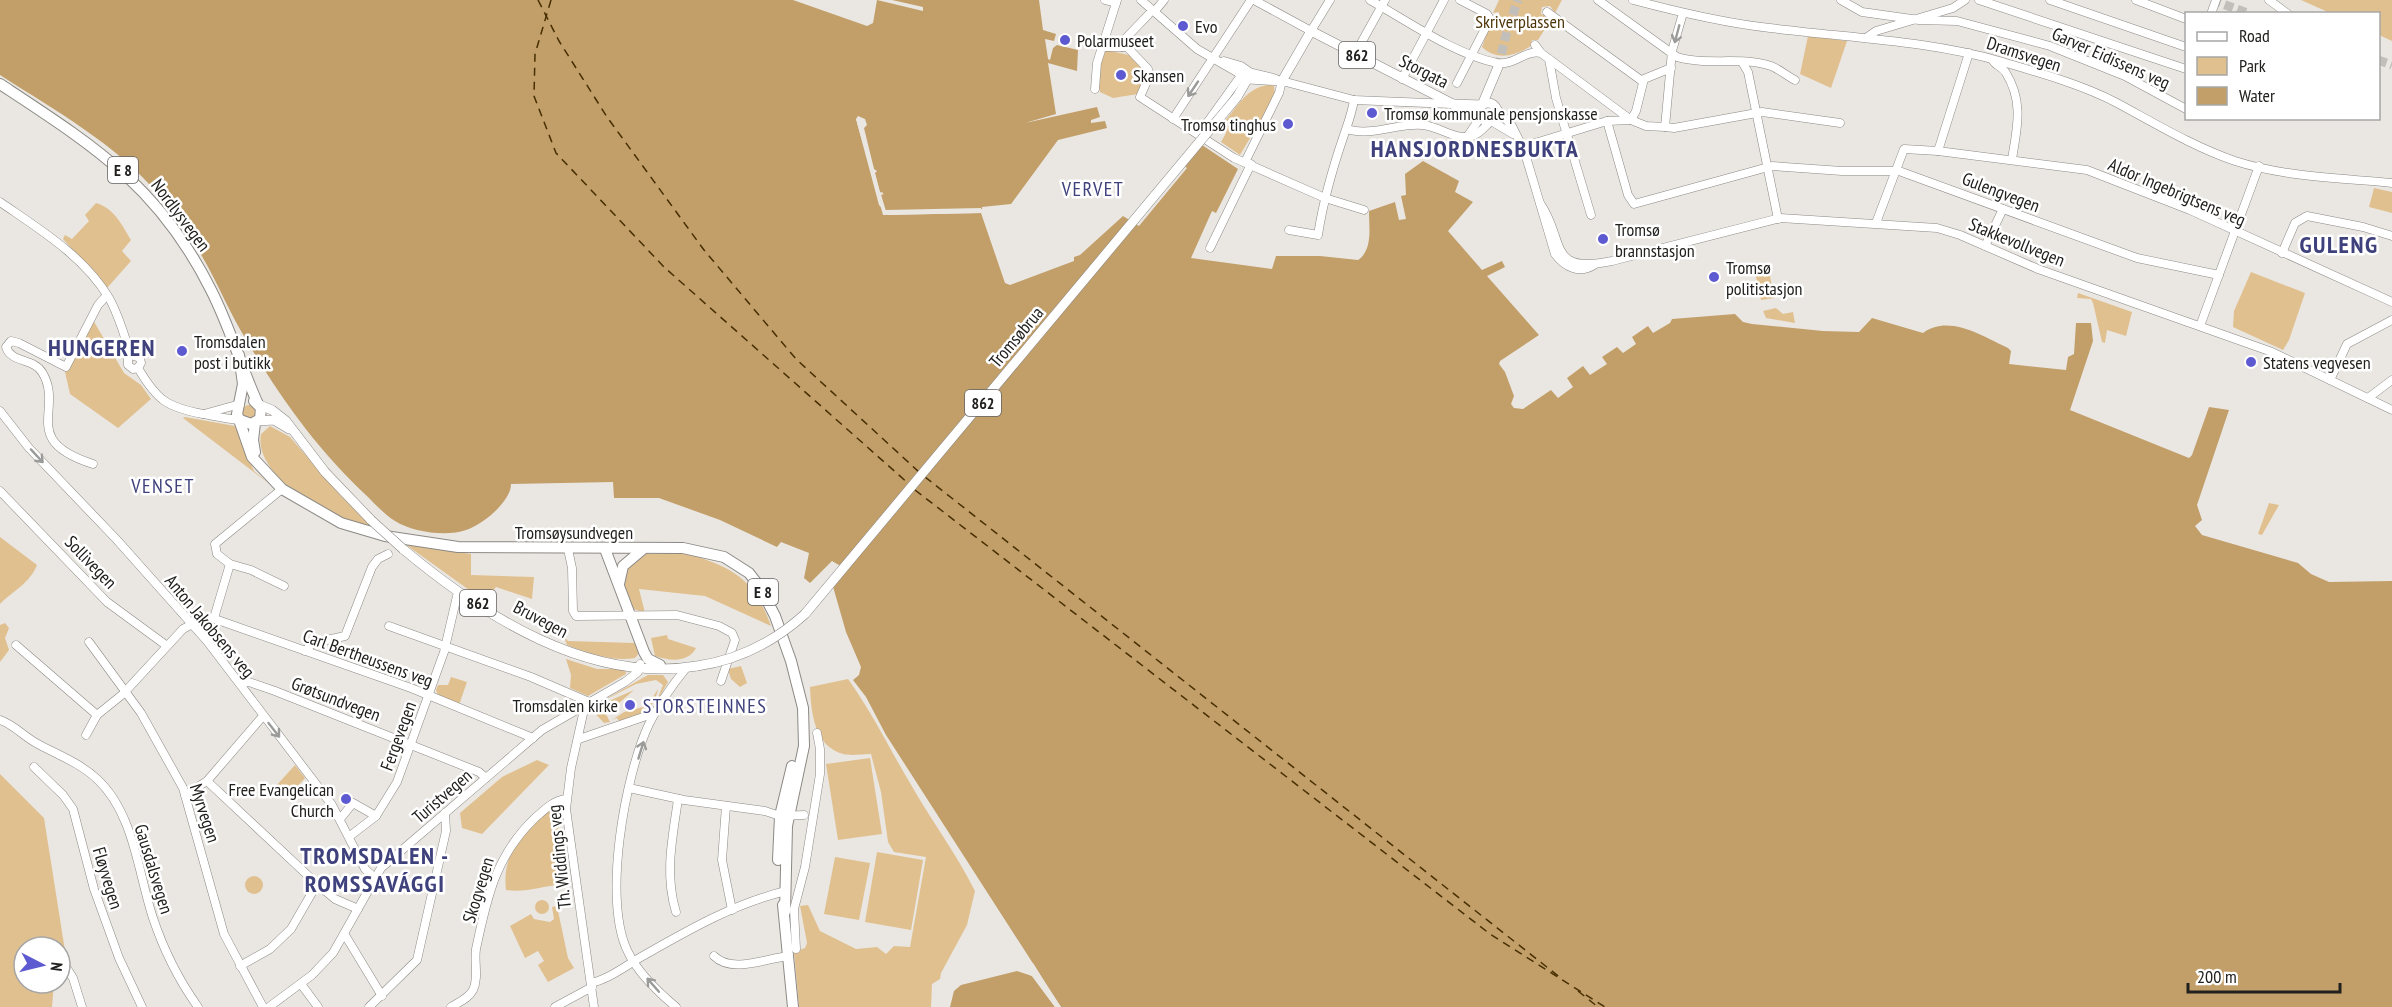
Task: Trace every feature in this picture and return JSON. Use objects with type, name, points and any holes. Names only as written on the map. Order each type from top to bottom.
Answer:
[{"type":"highway","name":"Nordlysvegen","points":[[0,84],[104,154],[146,194],[179,236],[201,271],[229,327],[259,404]]},
{"type":"highway","name":"Nordlysvegen","points":[[239,355],[243,384],[240,404]]},
{"type":"highway","points":[[240,404],[249,400],[259,404]]},
{"type":"highway","name":"E 8","points":[[240,404],[237,410],[240,420]]},
{"type":"highway","name":"E 8","points":[[258,464],[253,443],[261,414],[259,404]]},
{"type":"highway","points":[[240,420],[247,424],[257,422]]},
{"type":"highway","name":"Tromsøysundvegen","points":[[240,420],[248,449],[258,464],[282,489],[341,523],[385,536],[458,547],[683,548],[712,553],[732,561],[749,573],[768,601],[787,648],[798,684],[804,720],[802,753],[785,813],[780,892],[793,952],[793,1007]]},
{"type":"highway","points":[[620,591],[619,580],[622,566],[644,548]]},
{"type":"highway","points":[[605,549],[629,616],[648,659],[678,667]]},
{"type":"main road","name":"Storgata","points":[[1311,31],[1480,117]]},
{"type":"main road","points":[[1248,76],[1279,81],[1311,31]]},
{"type":"main road","points":[[1480,117],[1479,110],[1498,69],[1497,116],[1491,121]]},
{"type":"main road","name":"Tromsøbrua","points":[[678,667],[750,652],[774,639],[805,614],[1237,97],[1248,76]]},
{"type":"main road","name":"Storgata","points":[[1452,104],[1482,105]]},
{"type":"main road","name":"862","points":[[1482,105],[1491,104],[1496,108]]},
{"type":"main road","name":"862","points":[[1480,117],[1491,121]]},
{"type":"main road","name":"862","points":[[259,404],[278,413],[292,431]]},
{"type":"main road","name":"862","points":[[257,422],[274,420],[292,431]]},
{"type":"main road","name":"Bruvegen","points":[[292,431],[325,472],[371,520],[403,549],[454,588],[531,634],[577,656],[611,664],[678,667]]},
{"type":"street","points":[[1095,89],[1095,69],[1116,1],[1105,0]]},
{"type":"street","points":[[1141,0],[1151,13],[1197,49],[1216,60],[1235,64],[1248,76],[1199,134]]},
{"type":"street","points":[[1122,47],[1164,0]]},
{"type":"street","points":[[1173,119],[1216,60],[1253,0]]},
{"type":"street","name":"Storgata","points":[[1253,0],[1311,31]]},
{"type":"street","points":[[1311,31],[1330,0]]},
{"type":"street","points":[[1370,0],[1383,3],[1441,42],[1472,55],[1507,63],[1532,53],[1541,53]]},
{"type":"street","points":[[1402,79],[1444,0]]},
{"type":"street","points":[[1457,83],[1492,17],[1460,0]]},
{"type":"street","points":[[1598,0],[1672,55],[1691,60],[1742,62],[1774,67],[1796,80]]},
{"type":"street","name":"Dramsvegen","points":[[1632,0],[1745,25],[1866,38],[1969,53],[2095,93],[2169,132],[2237,161],[2306,175],[2392,183]]},
{"type":"street","points":[[1866,38],[1876,31],[1953,8],[1965,0]]},
{"type":"street","points":[[1979,0],[2185,68]]},
{"type":"street","points":[[2050,0],[2185,45]]},
{"type":"street","points":[[2136,0],[2185,18]]},
{"type":"street","points":[[2269,0],[2285,12]]},
{"type":"street","name":"Garver Eidissens veg","points":[[1846,1],[1863,12],[1916,19],[1957,21],[2062,50],[2134,81],[2185,108]]},
{"type":"street","points":[[1355,54],[1383,3]]},
{"type":"street","points":[[1547,12],[1642,81]]},
{"type":"street","points":[[1665,127],[1672,55],[1683,13]]},
{"type":"street","points":[[1535,45],[1541,53],[1631,120],[1646,126],[1674,128],[1756,112],[1840,123]]},
{"type":"street","points":[[1102,47],[1127,47],[1139,57],[1148,69],[1145,87],[1140,97],[1234,158],[1325,198],[1364,210]]},
{"type":"street","points":[[1938,151],[1969,53]]},
{"type":"street","points":[[1549,59],[1551,76],[1591,215]]},
{"type":"street","points":[[1993,59],[1994,64],[2006,72],[2020,113],[2012,159]]},
{"type":"street","points":[[1742,62],[1748,72],[1778,219]]},
{"type":"street","points":[[1642,81],[1671,68]]},
{"type":"street","points":[[1210,248],[1279,93],[1279,81],[1354,100],[1452,104]]},
{"type":"street","points":[[1631,120],[1636,111],[1642,81]]},
{"type":"street","points":[[1289,230],[1318,235],[1325,198],[1354,100]]},
{"type":"street","name":"Stakkevollvegen","points":[[1496,108],[1512,126],[1522,147],[1540,203],[1547,234],[1557,257],[1574,269],[1587,269],[1595,264],[1778,219],[1937,228],[2038,269],[2274,353],[2392,410]]},
{"type":"street","points":[[1467,137],[1480,117]]},
{"type":"street","points":[[1522,147],[1607,121],[1631,120]]},
{"type":"street","points":[[1347,129],[1360,132],[1398,125],[1425,125],[1467,137],[1476,135],[1491,121],[1515,135]]},
{"type":"street","name":"Gulengvegen","points":[[1607,121],[1632,202],[1639,204],[1767,167],[1835,171],[1894,171],[1909,174],[2137,258],[2219,275]]},
{"type":"street","name":"Aldor Ingebrigtsens veg","points":[[1894,171],[1906,147],[2087,170],[2190,210],[2235,233],[2392,303]]},
{"type":"street","points":[[2200,326],[2252,191],[2259,166]]},
{"type":"street","points":[[1876,223],[1894,171]]},
{"type":"street","points":[[0,202],[66,250],[89,272],[107,295],[131,355],[140,358],[141,363],[138,368],[150,388],[164,402],[179,410],[240,420]]},
{"type":"street","points":[[1985,246],[2003,209]]},
{"type":"street","points":[[2282,253],[2295,223],[2307,216],[2363,227],[2392,236]]},
{"type":"street","points":[[93,464],[71,456],[53,439],[46,421],[48,390],[43,373],[32,363],[10,355],[6,346],[11,341],[19,343],[66,367],[98,305],[107,295]]},
{"type":"street","points":[[2330,380],[2347,344],[2392,320]]},
{"type":"street","points":[[2368,398],[2392,380]]},
{"type":"street","points":[[204,414],[240,404]]},
{"type":"street","name":"Anton Jakobsens veg","points":[[0,411],[29,448],[192,623],[324,793],[350,836],[365,869],[374,877]]},
{"type":"street","points":[[282,489],[216,542],[214,549],[230,564],[246,568],[284,586]]},
{"type":"street","name":"Sollivegen","points":[[0,491],[110,604],[167,646]]},
{"type":"street","points":[[568,549],[575,615],[582,618],[677,615],[716,624],[730,632],[735,643],[721,681]]},
{"type":"street","points":[[305,651],[313,643],[332,641],[345,636],[372,567],[378,559],[388,554]]},
{"type":"street","points":[[86,735],[97,715],[126,690],[192,623],[214,618],[230,564]]},
{"type":"street","name":"Fergevegen","points":[[350,836],[376,816],[394,788],[446,646],[457,596]]},
{"type":"street","name":"Carl Bertheussens veg","points":[[214,618],[429,695],[533,738]]},
{"type":"street","points":[[389,626],[531,677],[587,704]]},
{"type":"street","name":"Myrvegen","points":[[89,642],[126,690],[157,740],[185,795],[219,919],[240,966],[263,1007]]},
{"type":"street","points":[[16,645],[97,715]]},
{"type":"street","name":"Turistvegen","points":[[269,1007],[301,984],[323,964],[345,935],[374,877],[533,738],[558,719],[624,682],[640,667]]},
{"type":"street","points":[[672,686],[672,675],[678,667]]},
{"type":"street","points":[[676,1007],[652,984],[633,960],[623,939],[617,901],[620,839],[629,788],[646,733],[655,713],[672,686],[678,667]]},
{"type":"street","name":"Grøtsundvegen","points":[[240,683],[249,682],[261,686],[479,772],[486,777]]},
{"type":"street","name":"Th. Widdings veg","points":[[587,704],[566,799],[594,1007]]},
{"type":"street","points":[[579,739],[655,713]]},
{"type":"street","points":[[185,795],[207,781],[262,716]]},
{"type":"street","name":"Gausdalsvegen","points":[[0,720],[39,745],[71,761],[103,786],[129,831],[152,916],[168,958],[198,1007]]},
{"type":"street","points":[[714,956],[721,963],[731,965],[793,952],[794,909],[805,867],[809,816],[820,767],[817,734]]},
{"type":"street","name":"Fløyvegen","points":[[34,767],[74,809],[94,889],[119,958],[142,1007]]},
{"type":"street","points":[[207,781],[317,884],[334,898],[358,909]]},
{"type":"street","points":[[629,788],[678,799],[809,816]]},
{"type":"street","name":"Skogvegen","points":[[452,1007],[465,999],[473,989],[476,950],[492,882],[501,860],[536,817],[556,801],[566,799]]},
{"type":"street","points":[[676,912],[671,885],[670,852],[678,799]]},
{"type":"street","points":[[340,819],[353,803],[376,816]]},
{"type":"street","points":[[726,806],[722,860],[732,910]]},
{"type":"street","points":[[369,1007],[418,958],[446,831],[445,813]]},
{"type":"street","points":[[240,966],[270,949],[291,929],[317,884]]},
{"type":"street","points":[[555,1007],[691,928],[780,892]]},
{"type":"street","points":[[345,935],[382,996]]},
{"type":"street","points":[[72,976],[82,1007]]},
{"type":"street","points":[[301,984],[318,1007]]},
{"type":"green space","name":"Skriverplassen","points":[[1499,0],[1562,0],[1555,13],[1550,6],[1542,7],[1541,14],[1552,18],[1538,40],[1532,40],[1531,46],[1525,49],[1512,54],[1500,55],[1482,47],[1491,22],[1499,19],[1499,12],[1493,13]]},
{"type":"green space","points":[[2301,0],[2392,0],[2392,41],[2380,35],[2380,12],[2328,12]]},
{"type":"green space","points":[[1808,36],[1847,41],[1831,88],[1800,74]]},
{"type":"green space","points":[[1106,50],[1129,55],[1144,71],[1144,84],[1138,94],[1113,98],[1100,92],[1096,75]]},
{"type":"green space","points":[[1269,85],[1274,86],[1275,96],[1240,155],[1221,142],[1228,124],[1225,121],[1249,94]]},
{"type":"green space","points":[[2374,188],[2392,192],[2392,213],[2369,207]]},
{"type":"green space","points":[[96,203],[113,213],[131,240],[122,251],[131,261],[107,288],[63,239],[65,235],[72,239],[89,221],[85,215]]},
{"type":"green space","points":[[1768,265],[1774,298],[1761,300],[1754,268]]},
{"type":"green space","points":[[2251,272],[2305,293],[2289,340],[2283,350],[2233,327],[2234,311]]},
{"type":"green space","points":[[2078,293],[2132,312],[2126,336],[2107,330],[2105,343],[2102,342],[2093,303],[2091,299],[2077,298]]},
{"type":"green space","points":[[1776,308],[1783,314],[1793,312],[1795,323],[1766,318],[1763,311]]},
{"type":"green space","points":[[93,320],[124,373],[141,385],[151,399],[118,428],[70,394],[65,372]]},
{"type":"green space","points":[[246,405],[252,405],[256,412],[252,419],[246,419],[242,415],[242,409]]},
{"type":"green space","points":[[183,418],[235,426],[254,471],[272,486]]},
{"type":"green space","points":[[270,426],[290,437],[341,496],[377,530],[342,520],[302,497],[284,483],[270,467],[262,451],[261,434]]},
{"type":"green space","points":[[2269,503],[2279,505],[2262,535],[2258,534]]},
{"type":"green space","points":[[0,537],[37,565],[26,582],[0,604]]},
{"type":"green space","points":[[405,544],[471,554],[471,575],[534,577],[532,599],[496,587],[489,597],[483,600]]},
{"type":"green space","points":[[687,553],[717,564],[740,577],[757,596],[771,626],[705,596],[639,589],[645,613],[631,608],[624,584],[627,569],[646,554]]},
{"type":"green space","points":[[5,623],[9,628],[5,638],[9,650],[0,662],[0,625]]},
{"type":"green space","points":[[667,635],[668,639],[696,648],[693,653],[678,660],[655,656],[651,638]]},
{"type":"green space","points":[[564,637],[568,641],[635,643],[639,653],[635,658],[627,659],[600,656],[567,645]]},
{"type":"green space","points":[[566,659],[597,669],[625,669],[626,674],[588,696],[570,688],[571,675]]},
{"type":"green space","points":[[741,666],[747,683],[740,687],[731,679],[728,669]]},
{"type":"green space","points":[[648,675],[663,675],[668,682],[655,705],[663,685],[656,680],[636,684],[597,704]]},
{"type":"green space","points":[[451,677],[467,682],[459,705],[439,698],[436,690],[438,685],[448,685]]},
{"type":"green space","points":[[848,679],[873,717],[975,891],[967,925],[940,979],[932,984],[931,1007],[799,1007],[794,952],[805,948],[807,943],[800,906],[808,905],[820,931],[856,949],[877,947],[886,954],[894,946],[910,947],[926,857],[894,852],[888,842],[881,792],[871,754],[846,755],[833,750],[820,736],[816,727],[810,687]]},
{"type":"green space","points":[[658,689],[648,709],[636,716],[614,723],[619,721],[617,718],[612,720],[624,712],[647,706]]},
{"type":"green space","points":[[634,690],[619,703],[606,707],[605,712],[610,722],[604,723],[593,711],[595,707]]},
{"type":"green space","points":[[870,758],[882,834],[838,840],[826,764]]},
{"type":"green space","points":[[537,760],[549,765],[482,834],[462,828],[460,813],[502,777]]},
{"type":"green space","points":[[295,765],[305,778],[287,798],[276,786]]},
{"type":"green space","points":[[0,774],[44,818],[63,935],[12,935],[12,995],[53,995],[52,1007],[0,1007]]},
{"type":"green space","points":[[557,803],[560,836],[557,837],[563,884],[527,890],[506,890],[508,862],[512,851],[527,830]]},
{"type":"green space","points":[[877,852],[923,860],[911,930],[865,922]]},
{"type":"green space","points":[[835,857],[870,863],[859,920],[824,914]]},
{"type":"green space","points":[[250,876],[258,876],[263,881],[261,892],[250,894],[245,889],[245,881]]},
{"type":"green space","points":[[542,900],[547,902],[549,907],[547,912],[542,914],[537,912],[535,907],[537,902]]},
{"type":"green space","points":[[557,906],[568,958],[574,968],[548,982],[538,965],[544,961],[538,951],[525,958],[510,926],[531,914],[534,919],[550,922],[554,919],[552,907]]},
{"type":"water","points":[[0,0],[793,0],[867,26],[873,23],[877,0],[1039,0],[1043,30],[1056,34],[1054,41],[1045,39],[1048,59],[1050,60],[1053,48],[1057,45],[1078,50],[1077,71],[1048,63],[1056,114],[1025,123],[1097,107],[1100,117],[1091,120],[1091,123],[1105,121],[1107,128],[1058,140],[1011,204],[982,207],[982,209],[886,211],[881,195],[883,192],[880,193],[863,128],[864,119],[856,119],[879,205],[888,215],[981,213],[1005,283],[1010,285],[1074,261],[1074,257],[1080,255],[1123,216],[1139,226],[1187,168],[1179,162],[1202,145],[1238,169],[1216,213],[1212,211],[1191,258],[1272,269],[1276,256],[1320,256],[1358,260],[1363,256],[1368,245],[1369,211],[1395,202],[1399,220],[1406,219],[1401,196],[1406,195],[1405,174],[1423,161],[1459,181],[1455,192],[1473,202],[1448,231],[1482,270],[1502,261],[1505,267],[1487,276],[1539,335],[1500,361],[1499,364],[1505,372],[1514,396],[1511,404],[1514,408],[1523,409],[1551,390],[1558,398],[1573,387],[1567,378],[1583,366],[1590,375],[1607,364],[1602,357],[1617,347],[1623,353],[1636,344],[1632,337],[1648,326],[1653,333],[1670,323],[1672,319],[1735,314],[1743,322],[1752,324],[1859,332],[1872,318],[1923,333],[1933,328],[1954,326],[1977,333],[2008,348],[2011,351],[2009,364],[2066,370],[2068,357],[2074,354],[2076,323],[2091,323],[2093,341],[2070,410],[2189,458],[2209,407],[2229,410],[2197,505],[2202,520],[2195,526],[2202,535],[2298,563],[2311,574],[2329,582],[2392,581],[2392,1007],[1061,1007],[886,735],[866,697],[853,680],[859,675],[861,667],[846,632],[832,583],[844,568],[832,561],[810,583],[804,578],[809,553],[781,542],[777,547],[720,520],[659,498],[614,498],[613,482],[511,484],[506,498],[494,512],[473,527],[458,532],[420,531],[391,519],[349,479],[298,419],[268,376],[241,331],[193,242],[159,195],[105,144],[0,75]]},
{"type":"water","points":[[1017,971],[1032,976],[1055,1007],[950,1007],[954,991],[961,985]]},
{"type":"pier","points":[[877,0],[892,0],[923,7],[923,11]]},
{"type":"pier","points":[[858,116],[865,119],[867,125],[864,128],[874,169],[877,171],[875,173],[880,192],[884,194],[881,195],[885,210],[981,208],[981,213],[883,215],[856,119]]},
{"type":"pier","points":[[1033,963],[1061,1007],[1055,1007],[1032,976],[1025,972],[1027,969],[1034,973],[1043,984],[1031,965]]},
{"type":"ferry route","points":[[538,0],[559,41],[607,117],[704,250],[796,359],[919,472]]},
{"type":"ferry route","points":[[551,0],[535,54],[534,96],[556,153],[664,267],[909,484]]},
{"type":"ferry route","points":[[925,477],[1562,979]]},
{"type":"ferry route","points":[[915,490],[1490,934],[1605,1007]]},
{"type":"ferry route","points":[[1578,991],[1598,1007]]},
{"type":"tunnel","points":[[1498,67],[1518,0]]},
{"type":"tunnel","points":[[2212,0],[2245,12]]},
{"type":"tunnel","points":[[2380,61],[2392,65]]},
{"type":"place","name":"Evo","points":[[1183,26]]},
{"type":"place","name":"Polarmuseet","points":[[1065,40]]},
{"type":"place","name":"Skansen","points":[[1121,75]]},
{"type":"place","name":"Tromsø kommunale pensjonskasse","points":[[1372,113]]},
{"type":"place","name":"Tromsø tinghus","points":[[1288,124]]},
{"type":"place","name":"Tromsø brannstasjon","points":[[1603,239]]},
{"type":"place","name":"Tromsø politistasjon","points":[[1714,277]]},
{"type":"place","name":"Tromsdalen post i butikk","points":[[182,351]]},
{"type":"place","name":"Statens vegvesen","points":[[2251,362]]},
{"type":"place","name":"Tromsdalen kirke","points":[[630,705]]},
{"type":"place","name":"Free Evangelican Church","points":[[346,799]]},
{"type":"district","name":"HANSJORDNESBUKTA","points":[[1475,148]]},
{"type":"district","name":"VERVET","points":[[1093,189]]},
{"type":"district","name":"GULENG","points":[[2339,244]]},
{"type":"district","name":"HUNGEREN","points":[[102,347]]},
{"type":"district","name":"VENSET","points":[[163,486]]},
{"type":"district","name":"STORSTEINNES","points":[[705,706]]},
{"type":"district","name":"TROMSDALEN - ROMSSAVÁGGI","points":[[375,869]]}]
